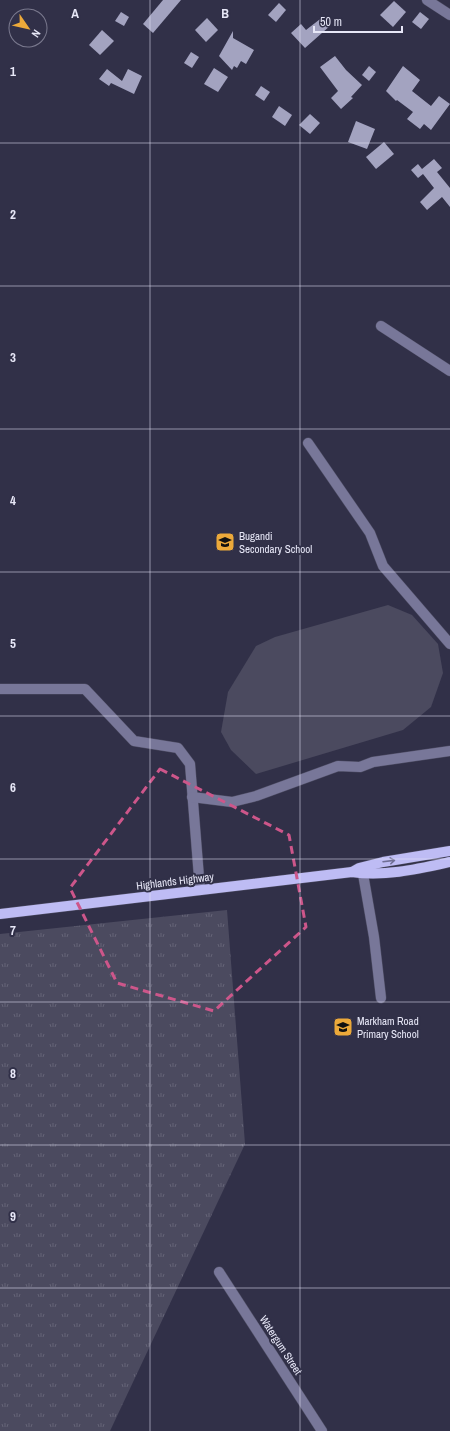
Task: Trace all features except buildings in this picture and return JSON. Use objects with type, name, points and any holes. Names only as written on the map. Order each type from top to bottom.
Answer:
[{"type":"main road","name":"Highlands Highway","points":[[352,872],[359,868],[383,862],[450,851]]},
{"type":"main road","name":"Highlands Highway","points":[[0,914],[352,872],[363,874],[388,873],[450,862]]},
{"type":"street","points":[[428,0],[450,15]]},
{"type":"street","points":[[381,326],[450,371]]},
{"type":"street","points":[[308,442],[370,533],[383,566],[450,644]]},
{"type":"street","points":[[0,689],[85,689],[134,741],[178,748],[190,764],[200,890]]},
{"type":"street","points":[[192,796],[232,802],[256,796],[338,766],[360,767],[373,762],[450,751]]},
{"type":"street","points":[[363,874],[374,937],[381,998]]},
{"type":"street","name":"Watergum Street","points":[[219,1272],[322,1431]]},
{"type":"highlighted area","points":[[160,769],[289,835],[306,927],[214,1011],[117,983],[70,888]]},
{"type":"green space","points":[[388,605],[412,615],[438,644],[443,673],[431,707],[403,730],[256,774],[231,750],[221,732],[228,692],[256,646],[275,637]]},
{"type":"green space","points":[[227,910],[245,1144],[110,1431],[0,1431],[0,934]]},
{"type":"place","name":"Bugandi Secondary School","points":[[225,542]]},
{"type":"place","name":"Markham Road Primary School","points":[[343,1027]]}]
